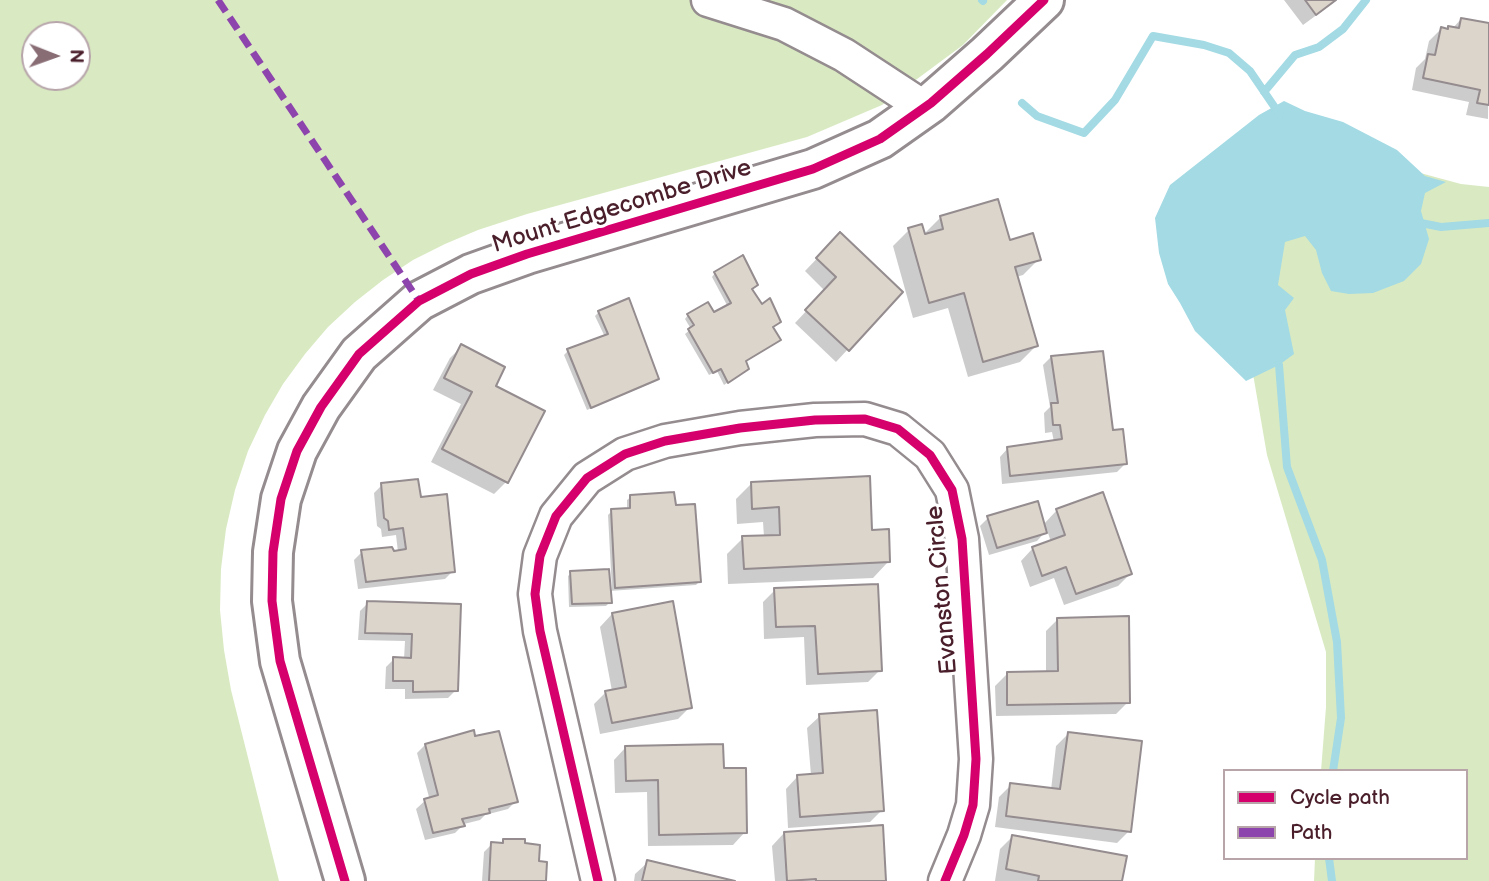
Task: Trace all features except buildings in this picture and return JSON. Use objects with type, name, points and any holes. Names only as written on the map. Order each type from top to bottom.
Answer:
[{"type":"street","points":[[708,0],[784,24],[844,55],[925,107]]},
{"type":"street","name":"Mount Edgecombe Drive","points":[[345,881],[281,661],[272,601],[272,552],[281,499],[297,451],[321,407],[359,354],[419,301],[471,274],[527,254],[813,169],[880,139],[925,107],[988,54],[1044,0]]},
{"type":"street","name":"Evanston Circle","points":[[598,881],[540,631],[535,594],[540,556],[556,516],[587,478],[625,454],[655,444],[740,428],[815,420],[864,419],[898,429],[930,455],[952,490],[962,539],[976,759],[974,805],[945,881]]},
{"type":"green space","points":[[0,0],[1007,0],[963,45],[882,105],[807,137],[527,214],[445,244],[413,260],[355,302],[328,327],[305,354],[283,384],[248,451],[226,529],[221,569],[220,610],[231,690],[279,881],[0,881]]},
{"type":"green space","points":[[1387,164],[1461,184],[1489,187],[1489,881],[1314,881],[1315,860],[1468,860],[1468,769],[1321,769],[1326,707],[1326,652],[1267,455],[1226,191]]},
{"type":"water","points":[[1284,101],[1305,111],[1343,122],[1397,150],[1425,176],[1446,182],[1425,193],[1421,211],[1429,239],[1421,264],[1404,281],[1373,293],[1349,294],[1331,291],[1322,273],[1316,250],[1305,236],[1285,242],[1278,285],[1294,298],[1285,310],[1294,354],[1279,365],[1246,381],[1195,331],[1168,284],[1159,253],[1155,218],[1170,185],[1259,115]]},
{"type":"waterway","points":[[1264,92],[1295,55],[1319,47],[1343,29],[1366,0]]},
{"type":"waterway","points":[[1022,103],[1037,116],[1084,133],[1115,100],[1153,36],[1204,45],[1229,53],[1250,71],[1280,115]]},
{"type":"waterway","points":[[1416,222],[1441,227],[1489,223]]},
{"type":"waterway","points":[[1279,365],[1287,467],[1322,560],[1337,642],[1341,718],[1333,769]]},
{"type":"waterway","points":[[1329,860],[1332,881]]},
{"type":"marked path","points":[[218,0],[419,301]]},
{"type":"cycle path","points":[[345,881],[280,661],[272,601],[273,552],[281,499],[297,451],[321,407],[359,354],[419,301],[471,274],[527,254],[813,169],[880,139],[931,103],[1044,0]]},
{"type":"cycle path","points":[[598,881],[540,631],[535,594],[540,556],[556,516],[587,478],[625,454],[665,441],[740,428],[815,420],[865,419],[898,429],[930,455],[952,490],[962,539],[976,759],[973,805],[945,881]]}]
